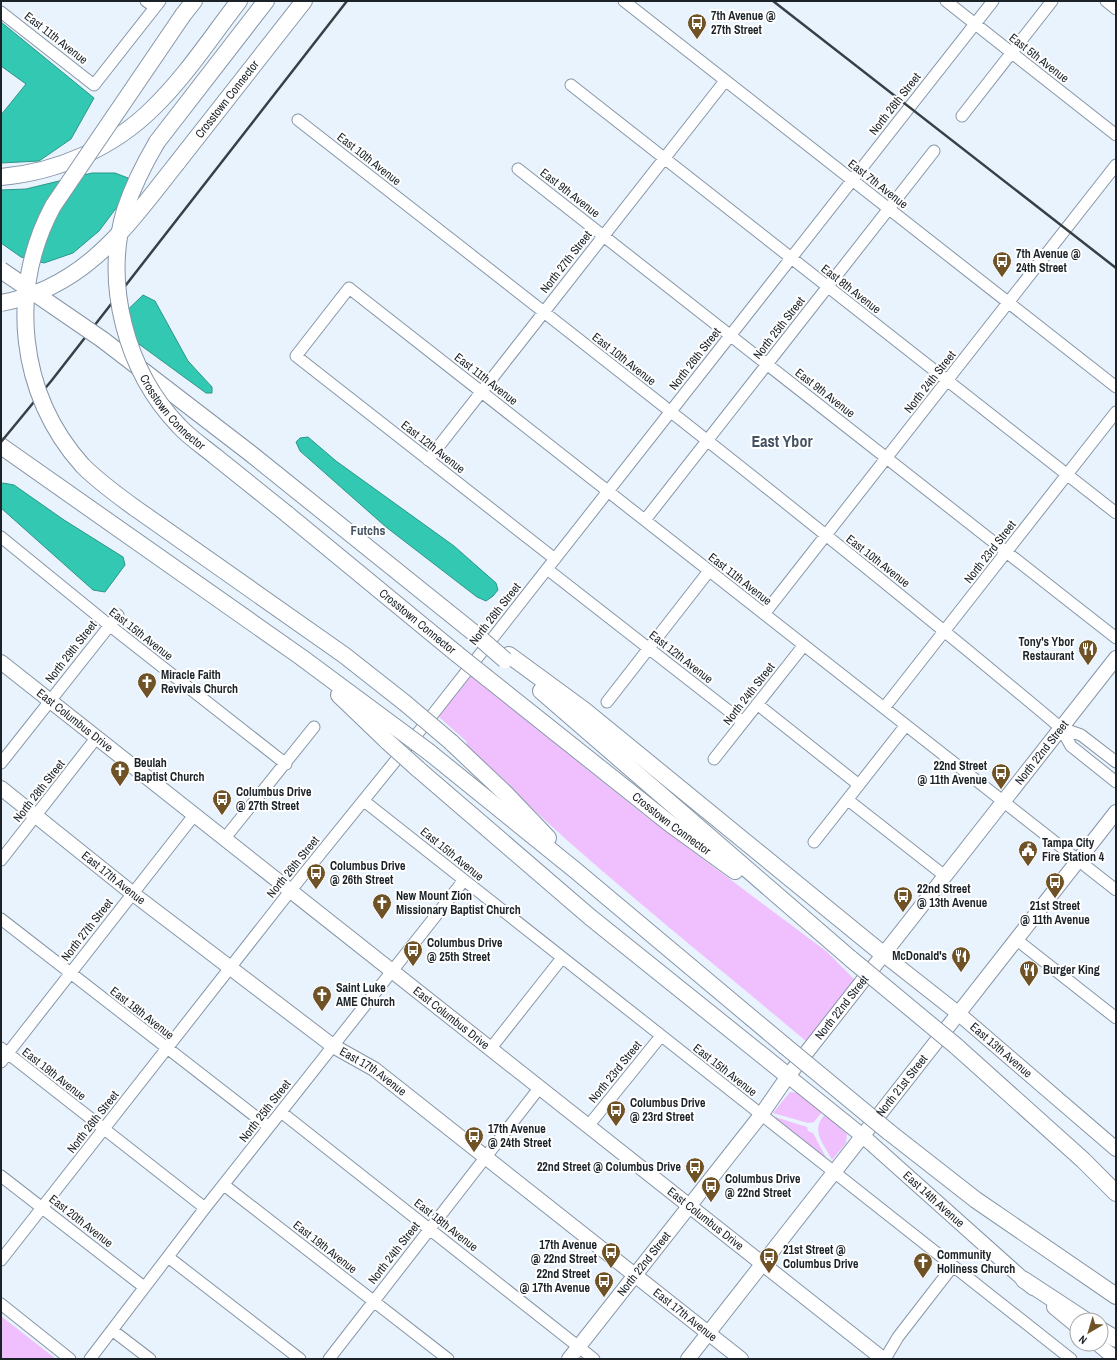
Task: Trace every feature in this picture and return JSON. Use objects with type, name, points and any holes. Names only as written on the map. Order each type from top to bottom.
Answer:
[{"type":"highway","points":[[194,1],[158,49],[53,206],[37,241],[27,285],[24,314],[30,364],[45,408],[62,438],[83,465],[107,487],[332,646],[405,703],[451,742],[530,818],[575,870]]},
{"type":"highway","points":[[1,177],[41,170],[78,158],[98,149],[137,122],[153,109],[172,88],[239,1]]},
{"type":"highway","name":"Crosstown Connector","points":[[266,1],[157,142],[143,165],[125,211],[118,240],[116,282],[122,318],[133,355],[161,405],[180,427],[457,654],[669,823],[827,938]]},
{"type":"highway","name":"Crosstown Connector","points":[[1,303],[22,299],[60,282],[97,257],[139,212],[304,1]]},
{"type":"highway","points":[[1,270],[103,340],[250,453],[507,657],[827,938],[956,1046],[1083,1160],[1116,1193]]},
{"type":"highway","points":[[1,446],[301,657],[429,752],[575,870],[889,1132],[976,1200],[1116,1296]]},
{"type":"highway","points":[[301,657],[388,742],[590,918],[788,1076]]},
{"type":"highway","points":[[507,657],[584,710],[884,955]]},
{"type":"highway","points":[[1024,1280],[1073,1312]]},
{"type":"main road","name":"North 22nd Street","points":[[569,1359],[761,1115],[788,1076],[1116,658]]},
{"type":"main road","name":"East Columbus Drive","points":[[1,662],[884,1359]]},
{"type":"main road","name":"East 17th Avenue","points":[[1,788],[132,893],[333,1046],[374,1069],[741,1359]]},
{"type":"main road","name":"North 21st Street","points":[[688,1359],[834,1172],[864,1136],[894,1095],[985,982],[1116,812]]},
{"type":"main road","name":"East 13th Avenue","points":[[884,955],[959,1014],[1116,1149]]},
{"type":"main road","points":[[984,1035],[974,1012],[985,982]]},
{"type":"main road","name":"East 14th Avenue","points":[[788,1076],[864,1136],[1069,1319]]},
{"type":"main road","points":[[1108,1352],[1116,1359]]},
{"type":"street","name":"East 7th Avenue","points":[[624,1],[1116,387]]},
{"type":"street","name":"East 5th Avenue","points":[[946,1],[1116,135]]},
{"type":"street","name":"North 26th Street","points":[[1,1260],[104,1130],[166,1048],[555,559],[993,1]]},
{"type":"street","points":[[962,116],[1052,1]]},
{"type":"street","points":[[1106,1],[1116,9]]},
{"type":"street","name":"East 11th Avenue","points":[[1,12],[94,85],[154,3]]},
{"type":"street","name":"North 27th Street","points":[[428,460],[725,81]]},
{"type":"street","name":"East 8th Avenue","points":[[571,85],[1116,513]]},
{"type":"street","name":"East 10th Avenue","points":[[298,120],[544,312],[945,630],[1062,728]]},
{"type":"street","name":"North 25th Street","points":[[645,520],[934,151]]},
{"type":"street","name":"North 24th Street","points":[[764,614],[1116,165]]},
{"type":"street","name":"East 9th Avenue","points":[[518,169],[1116,638]]},
{"type":"street","name":"East 11th Avenue","points":[[296,356],[349,288],[1116,890]]},
{"type":"street","name":"East 12th Avenue","points":[[296,356],[555,559]]},
{"type":"street","name":"North 23rd Street","points":[[884,708],[1116,412]]},
{"type":"street","name":"East 15th Avenue","points":[[1,537],[109,625],[286,764]]},
{"type":"street","name":"East 12th Avenue","points":[[547,569],[743,722]]},
{"type":"street","points":[[607,702],[709,571]]},
{"type":"street","name":"North 29th Street","points":[[1,763],[118,615]]},
{"type":"street","name":"North 24th Street","points":[[714,759],[804,645]]},
{"type":"street","points":[[757,704],[860,784]]},
{"type":"street","points":[[814,842],[906,725]]},
{"type":"street","points":[[225,838],[286,764],[314,727]]},
{"type":"street","points":[[1062,728],[1081,735],[1116,762]]},
{"type":"street","points":[[1062,728],[1071,746],[1116,782]]},
{"type":"street","name":"North 28th Street","points":[[1,860],[97,737]]},
{"type":"street","name":"East 15th Avenue","points":[[364,800],[1071,1359]]},
{"type":"street","points":[[848,800],[945,876]]},
{"type":"street","name":"North 27th Street","points":[[3,1055],[70,973],[195,814]]},
{"type":"street","name":"North 25th Street","points":[[90,1359],[205,1208],[464,880]]},
{"type":"street","name":"East 18th Avenue","points":[[1,919],[269,1127]]},
{"type":"street","points":[[1017,940],[1116,1018]]},
{"type":"street","points":[[491,1048],[562,958]]},
{"type":"street","name":"North 23rd Street","points":[[589,1125],[661,1036]]},
{"type":"street","name":"East 19th Avenue","points":[[3,1055],[205,1208]]},
{"type":"street","name":"North 24th Street","points":[[328,1359],[540,1087]]},
{"type":"street","name":"East 18th Avenue","points":[[281,1112],[594,1359]]},
{"type":"street","name":"East 20th Avenue","points":[[1,1176],[144,1287]]},
{"type":"street","name":"East 19th Avenue","points":[[224,1185],[448,1359]]},
{"type":"street","points":[[168,1257],[300,1359]]},
{"type":"street","points":[[884,1359],[898,1337],[954,1266]]},
{"type":"street","points":[[1,1304],[70,1359]]},
{"type":"street","points":[[112,1330],[150,1359]]},
{"type":"shaded area","points":[[1,22],[94,98],[71,139],[39,161],[1,163],[1,115],[26,84],[1,66]]},
{"type":"shaded area","points":[[92,173],[115,173],[128,178],[126,195],[99,231],[73,253],[44,263],[21,257],[1,243],[1,190],[26,189]]},
{"type":"shaded area","points":[[143,295],[155,301],[188,361],[212,387],[212,393],[206,393],[117,328],[115,322]]},
{"type":"shaded area","points":[[308,437],[336,461],[454,546],[496,583],[498,590],[486,601],[477,597],[386,527],[300,451],[296,442],[300,438]]},
{"type":"shaded area","points":[[1,484],[14,485],[64,520],[123,557],[125,565],[105,592],[93,590],[1,508]]},
{"type":"shaded area","points":[[470,675],[644,815],[826,951],[856,981],[807,1042],[633,897],[548,823],[506,785],[466,745],[467,742],[438,716]]},
{"type":"shaded area","points":[[790,1092],[800,1093],[822,1112],[814,1122],[808,1123],[773,1113]]},
{"type":"shaded area","points":[[825,1114],[847,1134],[846,1143],[832,1160],[818,1132],[818,1126]]},
{"type":"shaded area","points":[[772,1116],[807,1127],[808,1131],[813,1133],[829,1163],[771,1118]]},
{"type":"shaded area","points":[[1,1316],[56,1359],[1,1359]]},
{"type":"railway","points":[[1,442],[52,380],[347,1]]},
{"type":"railway","points":[[773,1],[1116,268]]},
{"type":"place","name":"7th Avenue @ 27th Street","points":[[697,40]]},
{"type":"place","name":"7th Avenue @ 24th Street","points":[[1002,278]]},
{"type":"place","name":"Tony's Ybor Restaurant","points":[[1088,666]]},
{"type":"place","name":"Miracle Faith Revivals Church","points":[[147,699]]},
{"type":"place","name":"Beulah Baptist Church","points":[[120,787]]},
{"type":"place","name":"22nd Street @ 11th Avenue","points":[[1001,790]]},
{"type":"place","name":"Columbus Drive @ 27th Street","points":[[222,816]]},
{"type":"place","name":"Tampa City Fire Station 4","points":[[1028,867]]},
{"type":"place","name":"Columbus Drive @ 26th Street","points":[[316,890]]},
{"type":"place","name":"21st Street @ 11th Avenue","points":[[1055,899]]},
{"type":"place","name":"22nd Street @ 13th Avenue","points":[[903,913]]},
{"type":"place","name":"New Mount Zion Missionary Baptist Church","points":[[382,920]]},
{"type":"place","name":"Columbus Drive @ 25th Street","points":[[413,967]]},
{"type":"place","name":"McDonald's","points":[[961,973]]},
{"type":"place","name":"Burger King","points":[[1029,987]]},
{"type":"place","name":"Saint Luke AME Church","points":[[322,1012]]},
{"type":"place","name":"Columbus Drive @ 23rd Street","points":[[616,1127]]},
{"type":"place","name":"17th Avenue @ 24th Street","points":[[474,1153]]},
{"type":"place","name":"22nd Street @ Columbus Drive","points":[[695,1184]]},
{"type":"place","name":"Columbus Drive @ 22nd Street","points":[[711,1203]]},
{"type":"place","name":"17th Avenue @ 22nd Street","points":[[611,1269]]},
{"type":"place","name":"21st Street @ Columbus Drive","points":[[769,1274]]},
{"type":"place","name":"Community Holiness Church","points":[[923,1279]]},
{"type":"place","name":"22nd Street @ 17th Avenue","points":[[604,1298]]},
{"type":"district","name":"East Ybor","points":[[782,441]]},
{"type":"district","name":"Futchs","points":[[368,530]]}]
